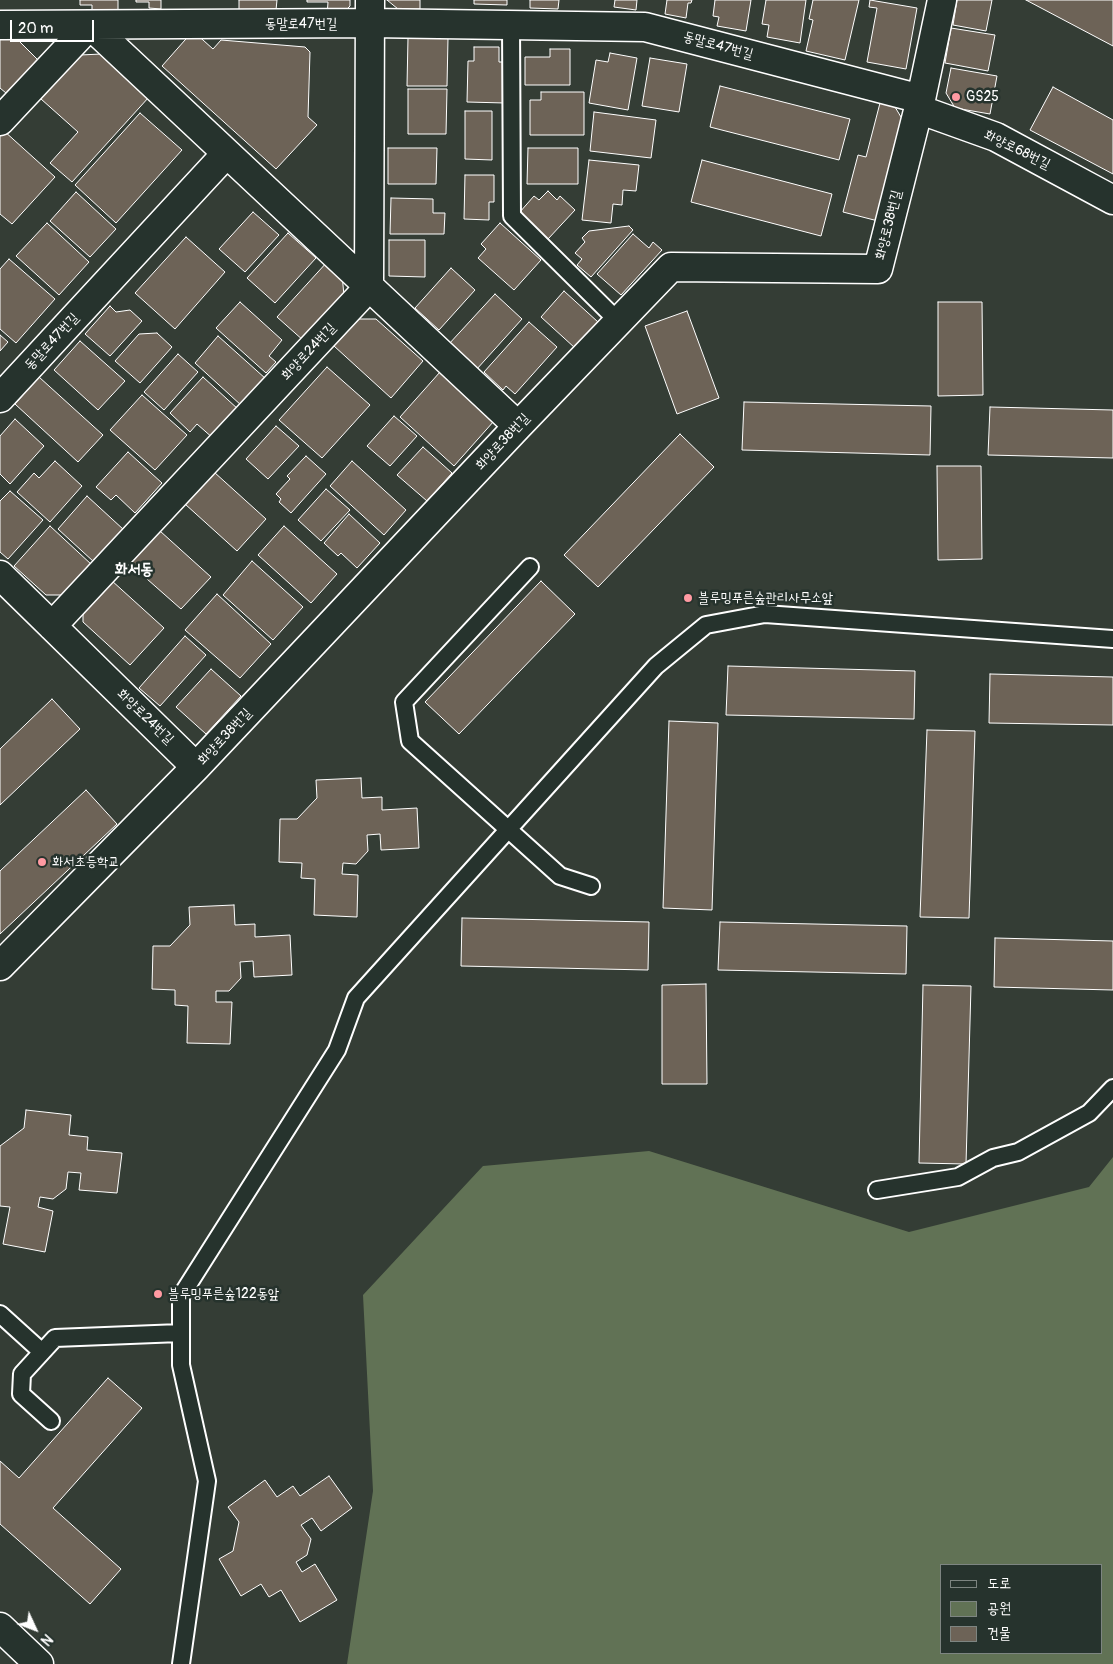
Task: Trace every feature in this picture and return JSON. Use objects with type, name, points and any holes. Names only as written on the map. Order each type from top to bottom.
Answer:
[{"type":"street","name":"화양로38번길","points":[[0,966],[196,767],[671,267],[878,269],[919,104],[942,0]]},
{"type":"street","name":"동말로47번길","points":[[0,25],[90,25],[370,12],[511,25],[645,27],[919,104]]},
{"type":"street","points":[[370,12],[370,287]]},
{"type":"street","points":[[0,121],[90,25],[518,426]]},
{"type":"street","name":"화양로68번길","points":[[919,104],[996,137],[1113,200]]},
{"type":"street","name":"동말로47번길","points":[[0,398],[226,154]]},
{"type":"street","name":"화양로24번길","points":[[52,626],[370,287]]},
{"type":"street","name":"화양로24번길","points":[[0,575],[196,767]]},
{"type":"street","points":[[0,1627],[39,1664]]},
{"type":"lane","points":[[511,25],[512,216],[618,322]]},
{"type":"lane","points":[[530,567],[404,702],[410,741],[560,876],[591,886]]},
{"type":"lane","points":[[181,1664],[207,1481],[181,1364],[181,1296],[337,1050],[356,998],[656,666],[706,625],[765,614],[1113,640]]},
{"type":"lane","points":[[877,1190],[958,1177],[993,1158],[1018,1152],[1089,1112],[1113,1088]]},
{"type":"lane","points":[[0,1314],[42,1352]]},
{"type":"lane","points":[[51,1421],[20,1394],[22,1374],[55,1338],[180,1333]]},
{"type":"green space","points":[[649,1151],[909,1232],[1089,1187],[1113,1157],[1113,1664],[347,1664],[373,1491],[363,1295],[483,1166]]},
{"type":"building","points":[[80,0],[118,0],[118,10],[92,10],[92,5],[80,5]]},
{"type":"building","points":[[136,0],[161,0],[161,9],[149,8],[149,2],[136,2]]},
{"type":"building","points":[[239,0],[277,0],[276,10],[239,10]]},
{"type":"building","points":[[307,0],[350,0],[350,6],[340,16],[327,16],[328,2],[307,2]]},
{"type":"building","points":[[387,0],[420,0],[420,9],[398,9]]},
{"type":"building","points":[[474,0],[507,0],[507,5],[474,4]]},
{"type":"building","points":[[530,0],[559,0],[558,9],[530,8]]},
{"type":"building","points":[[615,0],[637,0],[636,10],[614,7]]},
{"type":"building","points":[[667,0],[692,0],[691,3],[688,3],[686,18],[665,14]]},
{"type":"building","points":[[715,0],[751,0],[746,31],[717,26],[719,17],[713,16]]},
{"type":"building","points":[[766,0],[806,0],[800,43],[767,37],[769,25],[762,24]]},
{"type":"building","points":[[813,0],[859,0],[845,60],[806,51],[813,20],[809,19]]},
{"type":"building","points":[[870,0],[917,8],[906,69],[867,62],[877,8],[869,7]]},
{"type":"building","points":[[957,0],[992,0],[986,31],[953,25]]},
{"type":"building","points":[[1026,0],[1113,0],[1113,46]]},
{"type":"building","points":[[951,28],[995,35],[988,71],[945,63]]},
{"type":"building","points":[[0,29],[8,30],[38,60],[6,93],[0,88]]},
{"type":"building","points":[[193,31],[213,49],[221,40],[305,47],[310,52],[308,117],[317,125],[276,169],[162,66]]},
{"type":"building","points":[[408,38],[448,38],[447,86],[407,86]]},
{"type":"building","points":[[474,47],[499,47],[499,62],[506,62],[505,103],[467,102],[468,61],[474,61]]},
{"type":"building","points":[[550,49],[570,49],[570,85],[525,85],[525,57],[550,57]]},
{"type":"building","points":[[610,53],[637,58],[628,110],[589,103],[596,60],[608,62]]},
{"type":"building","points":[[102,54],[149,97],[72,182],[50,163],[78,132],[41,99],[80,55]]},
{"type":"building","points":[[650,58],[687,64],[679,112],[642,106]]},
{"type":"building","points":[[951,68],[997,76],[990,114],[955,108],[946,93]]},
{"type":"building","points":[[720,86],[850,119],[839,160],[710,127]]},
{"type":"building","points":[[1053,87],[1113,120],[1113,174],[1030,130]]},
{"type":"building","points":[[408,89],[447,89],[446,134],[408,134]]},
{"type":"building","points":[[541,92],[584,92],[584,135],[530,135],[530,100],[541,100]]},
{"type":"building","points":[[880,103],[895,107],[904,122],[878,221],[843,212],[858,155],[866,157]]},
{"type":"building","points":[[465,111],[492,111],[492,160],[465,159]]},
{"type":"building","points":[[594,112],[656,120],[651,158],[590,151]]},
{"type":"building","points":[[140,113],[182,150],[116,223],[75,185]]},
{"type":"building","points":[[3,130],[55,177],[12,224],[0,214],[0,134]]},
{"type":"building","points":[[388,148],[437,148],[436,184],[388,184]]},
{"type":"building","points":[[528,148],[578,148],[578,184],[527,184]]},
{"type":"building","points":[[589,160],[639,165],[636,191],[623,190],[622,205],[613,204],[611,223],[582,220]]},
{"type":"building","points":[[702,160],[832,194],[821,236],[691,202]]},
{"type":"building","points":[[465,175],[494,175],[494,202],[489,202],[489,220],[464,219]]},
{"type":"building","points":[[548,191],[557,200],[560,196],[575,210],[548,239],[519,213],[534,196],[539,200]]},
{"type":"building","points":[[76,192],[116,229],[90,257],[50,221]]},
{"type":"building","points":[[391,198],[433,199],[433,213],[445,213],[444,234],[390,234]]},
{"type":"building","points":[[253,212],[279,235],[245,272],[219,249]]},
{"type":"building","points":[[47,223],[89,262],[59,295],[16,256]]},
{"type":"building","points":[[500,223],[541,260],[514,290],[478,258],[486,249],[481,244]]},
{"type":"building","points":[[629,226],[633,230],[591,277],[577,265],[582,259],[575,253],[585,242],[582,238],[589,231]]},
{"type":"building","points":[[288,233],[316,258],[275,303],[247,278]]},
{"type":"building","points":[[633,234],[649,248],[653,242],[662,250],[621,295],[597,274]]},
{"type":"building","points":[[186,237],[225,272],[175,329],[135,293]]},
{"type":"building","points":[[389,240],[425,240],[425,277],[389,276]]},
{"type":"building","points":[[9,259],[55,299],[16,343],[0,329],[0,269]]},
{"type":"building","points":[[328,261],[342,274],[344,296],[304,341],[277,317]]},
{"type":"building","points":[[451,268],[475,290],[439,330],[415,308]]},
{"type":"building","points":[[564,291],[598,322],[575,348],[541,317]]},
{"type":"building","points":[[495,294],[522,319],[476,370],[448,345]]},
{"type":"building","points":[[240,302],[282,340],[269,356],[276,362],[266,373],[216,328]]},
{"type":"building","points":[[938,302],[982,302],[983,395],[938,396]]},
{"type":"building","points":[[110,306],[116,312],[130,310],[142,321],[110,356],[85,334]]},
{"type":"building","points":[[687,311],[719,398],[677,414],[645,326]]},
{"type":"building","points":[[359,319],[376,319],[423,361],[391,398],[334,346]]},
{"type":"building","points":[[529,322],[557,347],[515,394],[506,386],[503,390],[484,372]]},
{"type":"building","points":[[157,333],[172,347],[140,383],[115,361],[139,334]]},
{"type":"building","points":[[0,335],[8,342],[0,351]]},
{"type":"building","points":[[218,336],[266,379],[242,406],[195,363]]},
{"type":"building","points":[[80,341],[125,381],[98,410],[54,370]]},
{"type":"building","points":[[178,354],[198,372],[164,410],[144,392]]},
{"type":"building","points":[[327,367],[370,405],[322,458],[279,420]]},
{"type":"building","points":[[440,372],[494,421],[454,466],[400,417]]},
{"type":"building","points":[[39,377],[103,435],[78,462],[15,404]]},
{"type":"building","points":[[203,377],[239,410],[214,439],[197,424],[190,432],[170,413]]},
{"type":"building","points":[[142,395],[187,435],[155,470],[110,430]]},
{"type":"building","points":[[744,402],[931,406],[930,455],[742,450]]},
{"type":"building","points":[[990,407],[1113,410],[1113,458],[988,455]]},
{"type":"building","points":[[394,416],[417,436],[390,466],[367,446]]},
{"type":"building","points":[[15,419],[44,446],[10,484],[0,474],[0,436]]},
{"type":"building","points":[[276,426],[299,446],[268,479],[246,459]]},
{"type":"building","points":[[680,434],[714,467],[598,587],[564,555]]},
{"type":"building","points":[[423,447],[452,473],[427,501],[397,475]]},
{"type":"building","points":[[128,452],[162,483],[135,513],[116,495],[111,500],[96,487]]},
{"type":"building","points":[[306,456],[326,474],[291,513],[279,502],[281,499],[276,494],[290,479],[287,476]]},
{"type":"building","points":[[55,461],[82,486],[50,522],[17,492],[34,473],[39,478]]},
{"type":"building","points":[[352,461],[406,510],[384,535],[330,486]]},
{"type":"building","points":[[937,466],[981,466],[982,559],[938,560]]},
{"type":"building","points":[[214,472],[266,519],[237,551],[185,504]]},
{"type":"building","points":[[326,489],[350,510],[321,541],[298,520]]},
{"type":"building","points":[[10,491],[43,520],[8,559],[0,552],[0,501]]},
{"type":"building","points":[[87,496],[124,530],[94,562],[58,529]]},
{"type":"building","points":[[349,514],[380,543],[357,568],[341,553],[338,556],[324,543]]},
{"type":"building","points":[[50,526],[92,565],[64,595],[46,595],[14,566]]},
{"type":"building","points":[[284,526],[337,574],[311,603],[258,555]]},
{"type":"building","points":[[160,531],[211,577],[181,609],[130,564]]},
{"type":"building","points":[[252,561],[303,607],[273,640],[223,595]]},
{"type":"building","points":[[111,580],[164,628],[130,665],[83,622],[83,611]]},
{"type":"building","points":[[541,581],[575,614],[459,734],[425,702]]},
{"type":"building","points":[[217,594],[271,644],[240,678],[185,630]]},
{"type":"building","points":[[185,636],[206,655],[160,706],[139,688]]},
{"type":"building","points":[[728,666],[915,671],[914,719],[726,715]]},
{"type":"building","points":[[211,669],[241,696],[206,734],[176,707]]},
{"type":"building","points":[[990,674],[1113,677],[1113,725],[989,723]]},
{"type":"building","points":[[52,699],[80,729],[0,805],[0,749]]},
{"type":"building","points":[[669,721],[718,723],[712,910],[663,908]]},
{"type":"building","points":[[927,730],[975,731],[969,918],[920,917]]},
{"type":"building","points":[[361,778],[362,798],[382,797],[382,810],[417,808],[419,848],[381,850],[380,834],[367,835],[368,851],[356,864],[343,863],[342,874],[358,875],[357,917],[314,915],[315,879],[301,878],[302,863],[279,862],[280,819],[297,819],[317,798],[316,780]]},
{"type":"building","points":[[86,790],[117,824],[0,934],[0,871]]},
{"type":"building","points":[[234,905],[235,925],[255,924],[255,937],[290,935],[292,975],[254,977],[253,961],[240,962],[241,978],[229,991],[216,991],[216,1002],[232,1002],[230,1044],[187,1043],[188,1006],[175,1005],[175,990],[152,989],[153,946],[170,946],[190,925],[189,907]]},
{"type":"building","points":[[462,918],[649,922],[648,970],[461,966]]},
{"type":"building","points":[[720,922],[907,926],[906,974],[718,970]]},
{"type":"building","points":[[995,938],[1113,941],[1113,990],[994,987]]},
{"type":"building","points":[[706,984],[707,1084],[662,1084],[662,985]]},
{"type":"building","points":[[923,985],[971,986],[966,1164],[919,1163]]},
{"type":"building","points":[[26,1110],[71,1115],[69,1135],[88,1137],[87,1150],[122,1153],[117,1193],[79,1190],[81,1173],[68,1172],[66,1189],[53,1199],[40,1197],[38,1207],[53,1211],[45,1252],[3,1244],[10,1207],[0,1206],[0,1146],[24,1128]]},
{"type":"building","points":[[108,1378],[142,1408],[53,1508],[121,1569],[90,1604],[0,1524],[0,1461],[19,1478]]},
{"type":"building","points":[[329,1476],[352,1508],[321,1531],[312,1518],[301,1525],[311,1539],[307,1555],[296,1562],[302,1572],[315,1564],[337,1600],[300,1622],[281,1590],[269,1597],[261,1584],[241,1596],[219,1559],[233,1551],[239,1522],[228,1507],[265,1480],[277,1497],[293,1486],[300,1496]]},
{"type":"place","name":"GS25","points":[[956,97]]},
{"type":"place","name":"블루밍푸른숲관리사무소앞","points":[[688,598]]},
{"type":"place","name":"화서초등학교","points":[[42,862]]},
{"type":"place","name":"블루밍푸른숲122동앞","points":[[158,1294]]},
{"type":"district","name":"화서동","points":[[134,570]]}]
